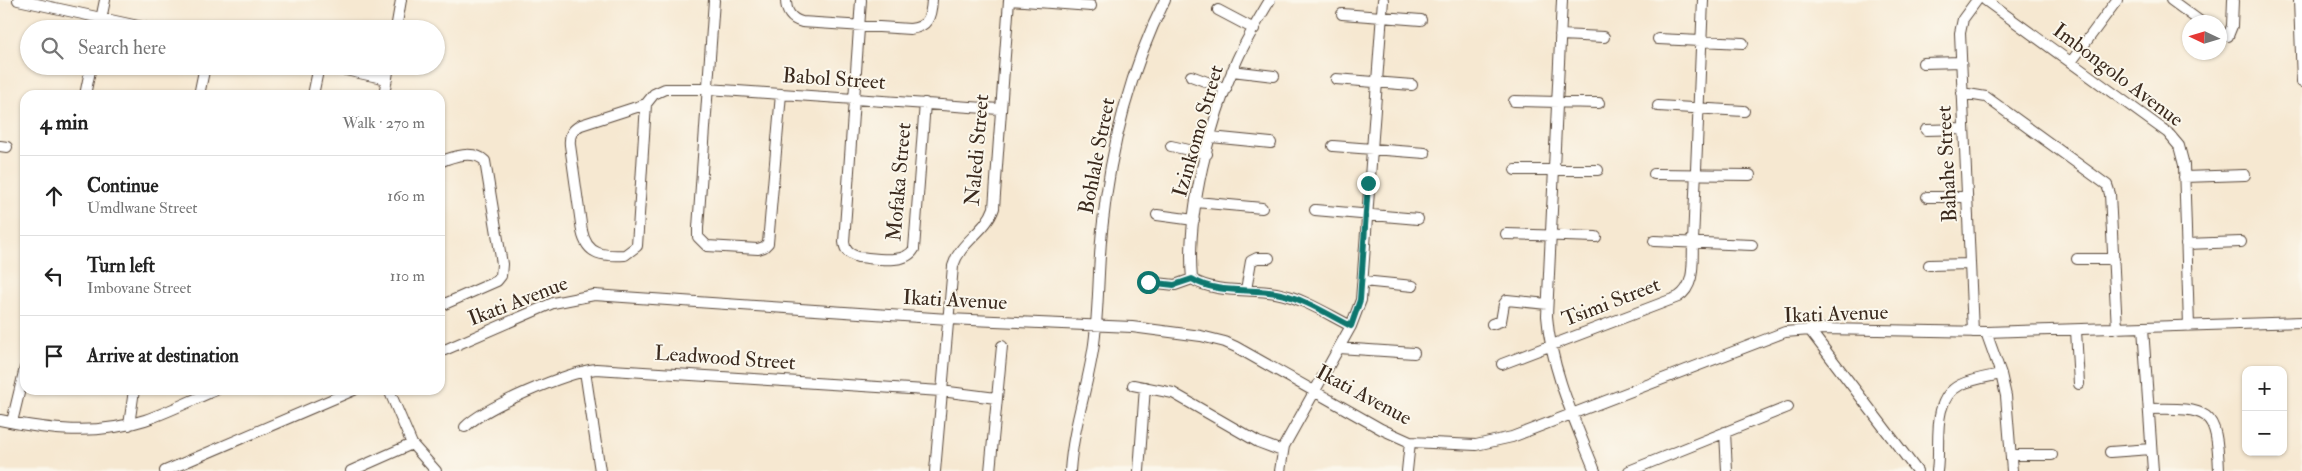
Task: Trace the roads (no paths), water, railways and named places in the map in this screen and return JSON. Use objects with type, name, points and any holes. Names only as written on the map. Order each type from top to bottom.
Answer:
[{"type":"street","points":[[18,0],[110,20]]},
{"type":"street","points":[[101,18],[105,0]]},
{"type":"street","points":[[398,20],[401,0]]},
{"type":"street","points":[[714,0],[698,228],[698,237],[702,242],[715,248],[758,249],[768,243],[781,94]]},
{"type":"street","points":[[786,0],[787,11],[796,20],[859,26],[918,28],[929,20],[932,0]]},
{"type":"street","points":[[853,99],[861,0]]},
{"type":"street","points":[[1009,0],[1091,6]]},
{"type":"street","name":"Naledi Street","points":[[935,471],[948,319],[956,257],[967,242],[987,222],[994,208],[999,109],[1009,0]]},
{"type":"street","name":"Bohlale Street","points":[[1070,471],[1072,439],[1090,364],[1096,326],[1102,230],[1115,143],[1137,66],[1165,0]]},
{"type":"street","name":"Izinkomo Street","points":[[1192,279],[1191,264],[1196,202],[1211,137],[1232,70],[1270,0]]},
{"type":"street","points":[[1280,471],[1282,451],[1358,311],[1363,281],[1371,148],[1384,0]]},
{"type":"street","points":[[1562,0],[1547,304],[1550,344],[1572,414],[1595,471]]},
{"type":"street","name":"Tsimi Street","points":[[1502,364],[1684,293],[1690,280],[1693,242],[1703,0]]},
{"type":"street","name":"Bahahe Street","points":[[1973,332],[1960,28],[1963,19],[1977,0]]},
{"type":"street","name":"Imbongolo Avenue","points":[[1985,0],[2174,139],[2182,153],[2184,177],[2189,326]]},
{"type":"street","points":[[2071,62],[2118,0]]},
{"type":"street","points":[[2171,0],[2191,15]]},
{"type":"street","points":[[2227,36],[2231,31],[2232,0]]},
{"type":"street","points":[[2299,0],[2302,82]]},
{"type":"street","points":[[1218,10],[1254,28]]},
{"type":"street","points":[[1342,14],[1421,20]]},
{"type":"street","points":[[1560,35],[1604,37]]},
{"type":"street","points":[[1658,39],[1743,43]]},
{"type":"street","points":[[1923,63],[1961,62]]},
{"type":"street","points":[[1232,70],[1274,76]]},
{"type":"street","points":[[86,90],[89,75]]},
{"type":"street","points":[[200,90],[203,75]]},
{"type":"street","points":[[314,90],[317,75]]},
{"type":"street","points":[[369,75],[387,79]]},
{"type":"street","points":[[385,90],[388,75]]},
{"type":"street","points":[[1191,76],[1226,89]]},
{"type":"street","points":[[1336,79],[1412,85]]},
{"type":"street","name":"Babol Street","points":[[646,104],[654,94],[666,89],[708,89],[999,109]]},
{"type":"street","points":[[1962,92],[1986,97],[2105,182],[2110,194],[2117,329]]},
{"type":"street","name":"Mofaka Street","points":[[853,99],[844,242],[847,252],[858,257],[900,259],[911,254],[914,249],[925,104]]},
{"type":"street","points":[[1514,101],[1599,103]]},
{"type":"street","points":[[646,104],[637,246],[625,254],[593,252],[585,245],[583,238],[570,135],[572,131],[581,125],[646,104]]},
{"type":"street","points":[[1658,106],[1744,111]]},
{"type":"street","points":[[1926,130],[1964,130]]},
{"type":"street","points":[[1211,137],[1271,142]]},
{"type":"street","points":[[1171,146],[1207,154]]},
{"type":"street","points":[[1333,146],[1425,153]]},
{"type":"street","points":[[445,161],[470,155],[481,157],[485,161],[502,264],[501,276],[497,280],[445,304]]},
{"type":"street","points":[[1515,170],[1598,170]]},
{"type":"street","points":[[1654,174],[1750,175]]},
{"type":"street","points":[[2184,177],[2245,175]]},
{"type":"street","points":[[1927,197],[1967,197]]},
{"type":"street","points":[[1196,202],[1262,208]]},
{"type":"street","points":[[1315,210],[1418,219]]},
{"type":"street","points":[[1157,215],[1194,220]]},
{"type":"street","points":[[1506,234],[1596,237]]},
{"type":"street","name":"Tsimi Street","points":[[1654,241],[1752,245]]},
{"type":"street","points":[[2186,244],[2241,242]]},
{"type":"street","points":[[1246,290],[1251,261],[1256,258],[1269,258]]},
{"type":"street","points":[[2077,259],[2114,260]]},
{"type":"street","points":[[1928,265],[1970,264]]},
{"type":"street","points":[[1148,282],[1174,285],[1192,279],[1208,287],[1277,293],[1292,297],[1351,326]]},
{"type":"street","points":[[1363,281],[1413,286]]},
{"type":"street","name":"Ikati Avenue","points":[[445,350],[553,303],[594,296],[948,319],[1132,327],[1225,342],[1381,429],[1410,442],[1452,445],[1495,442],[1572,414],[1770,336],[1809,329],[1986,332],[2302,322]]},
{"type":"street","points":[[1492,324],[1500,321],[1504,304],[1507,300],[1547,304]]},
{"type":"street","points":[[2143,328],[2153,471]]},
{"type":"street","points":[[1809,329],[1917,471]]},
{"type":"street","points":[[2076,330],[2079,384]]},
{"type":"street","points":[[1986,332],[2001,374],[2009,414],[2012,471]]},
{"type":"street","points":[[990,471],[1002,346]]},
{"type":"street","points":[[1339,348],[1414,353]]},
{"type":"street","name":"Leadwood Street","points":[[465,427],[478,416],[494,408],[585,370],[608,369],[941,391],[996,398]]},
{"type":"street","points":[[585,370],[600,471]]},
{"type":"street","points":[[1937,471],[1939,418],[1949,394],[1962,384],[2001,374]]},
{"type":"street","points":[[1133,385],[1173,393],[1258,442],[1282,451]]},
{"type":"street","points":[[1138,471],[1145,386]]},
{"type":"street","points":[[12,422],[20,389]]},
{"type":"street","points":[[129,425],[133,395]]},
{"type":"street","points":[[0,420],[59,431],[129,425],[161,414],[205,395]]},
{"type":"street","points":[[165,471],[342,395]]},
{"type":"street","points":[[391,395],[412,444],[436,471]]},
{"type":"street","points":[[1629,471],[1788,408]]},
{"type":"street","points":[[2149,409],[2194,410],[2207,415],[2212,420],[2218,436],[2220,471]]},
{"type":"street","points":[[1725,432],[1727,471]]},
{"type":"street","points":[[1407,471],[1410,442]]},
{"type":"street","points":[[351,471],[412,444]]},
{"type":"street","points":[[2110,452],[2151,449]]},
{"type":"street","points":[[2011,455],[2052,455]]}]
